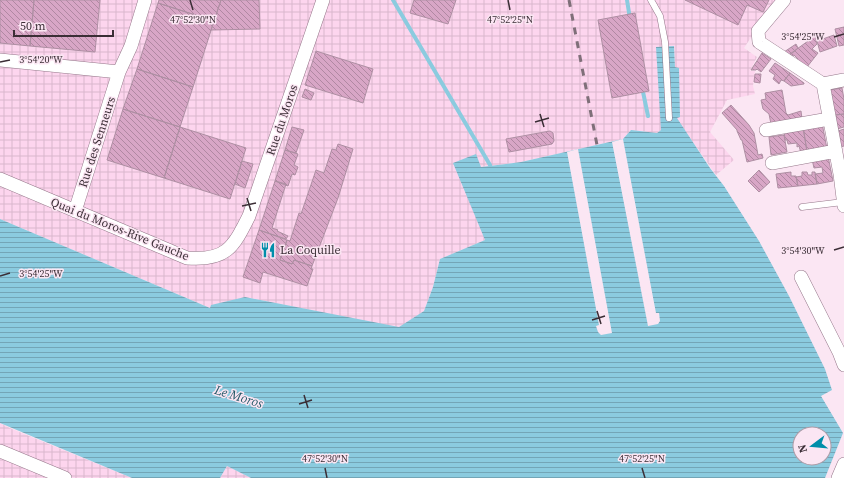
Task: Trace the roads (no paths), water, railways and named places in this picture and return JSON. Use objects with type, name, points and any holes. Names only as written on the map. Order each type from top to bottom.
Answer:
[{"type":"street","name":"Rue des Senneurs","points":[[76,211],[119,72],[131,46],[145,0]]},
{"type":"street","name":"Rue du Moros","points":[[238,238],[249,216],[323,0]]},
{"type":"street","points":[[784,0],[758,31],[759,42],[823,84],[844,80]]},
{"type":"street","points":[[0,60],[119,72]]},
{"type":"street","points":[[823,84],[829,119],[842,174],[844,204]]},
{"type":"street","points":[[766,130],[829,119]]},
{"type":"street","points":[[772,162],[836,151]]},
{"type":"street","name":"Quai du Moros-Rive Gauche","points":[[0,179],[187,258],[202,259],[215,257],[228,248],[238,238]]},
{"type":"street","points":[[801,277],[839,352],[844,365]]},
{"type":"street","points":[[1,453],[65,478]]},
{"type":"street","points":[[838,478],[844,464]]},
{"type":"lane","points":[[651,0],[660,16],[665,42],[669,118]]},
{"type":"lane","points":[[802,207],[844,204]]},
{"type":"water","name":"Le Moros","points":[[674,46],[675,67],[679,68],[680,117],[677,118],[710,168],[724,186],[759,241],[789,296],[825,369],[832,390],[821,396],[843,433],[832,460],[832,426],[792,426],[792,466],[830,466],[825,478],[251,478],[227,466],[220,478],[132,478],[0,423],[0,219],[210,308],[211,305],[245,297],[399,327],[424,311],[433,287],[440,259],[485,240],[453,163],[476,154],[481,167],[521,162],[623,139],[631,130],[657,133],[661,130],[656,47]]},
{"type":"waterway","points":[[393,0],[490,165]]},
{"type":"waterway","points":[[627,0],[630,19]]},
{"type":"waterway","points":[[642,87],[648,116]]},
{"type":"railway","points":[[569,0],[597,145]]},
{"type":"place","name":"La Coquille","points":[[268,250]]}]
